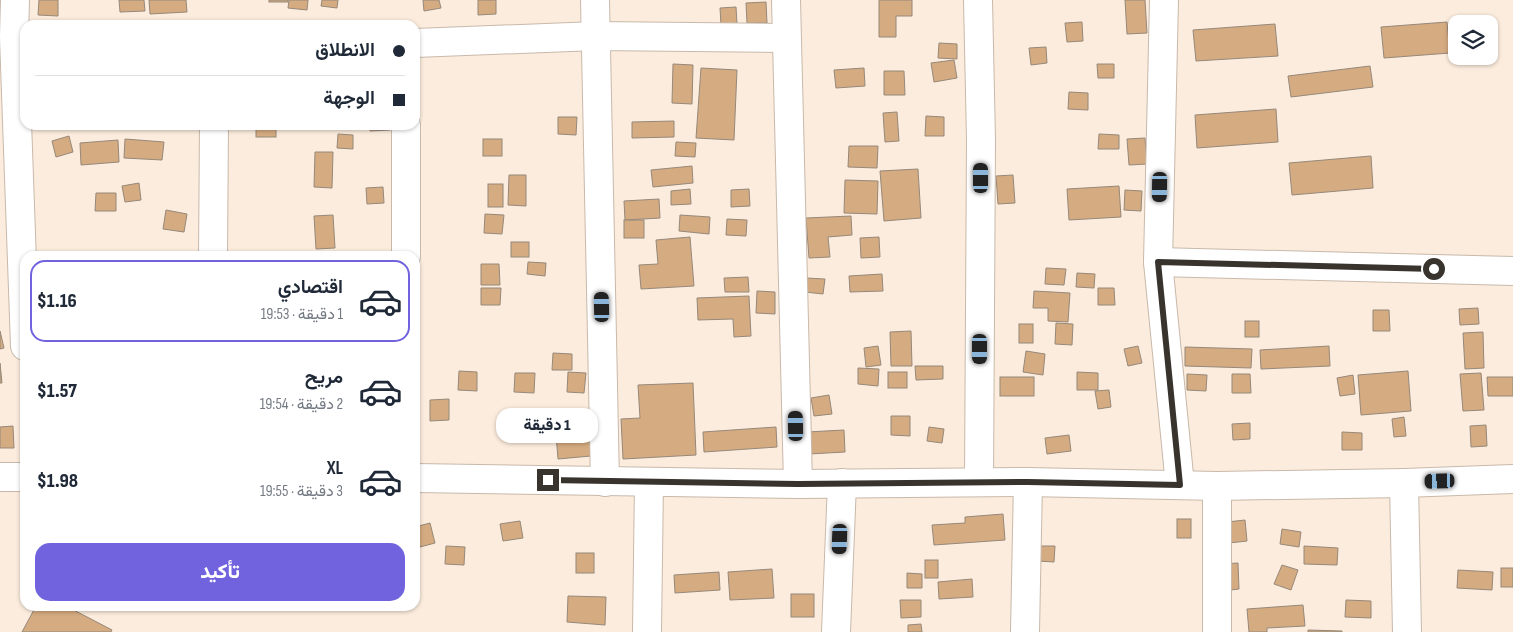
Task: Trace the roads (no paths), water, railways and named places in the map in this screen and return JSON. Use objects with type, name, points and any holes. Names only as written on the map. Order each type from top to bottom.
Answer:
[{"type":"street","points":[[15,0],[13,37],[21,251]]},
{"type":"street","points":[[595,0],[605,482]]},
{"type":"street","points":[[786,0],[798,484]]},
{"type":"street","points":[[978,0],[981,140],[979,482]]},
{"type":"street","points":[[1164,0],[1158,262],[1180,485]]},
{"type":"street","points":[[420,42],[596,36],[786,38]]},
{"type":"street","points":[[213,251],[214,130]]},
{"type":"street","points":[[406,130],[406,251]]},
{"type":"street","points":[[1158,262],[1513,271]]},
{"type":"street","points":[[0,477],[20,477]]},
{"type":"street","points":[[420,478],[798,484],[1028,482],[1217,486],[1513,479]]},
{"type":"street","points":[[647,632],[649,482]]},
{"type":"street","points":[[1025,632],[1028,482]]},
{"type":"street","points":[[836,632],[842,483]]},
{"type":"street","points":[[1404,483],[1407,632]]},
{"type":"street","points":[[1217,486],[1217,632]]}]
